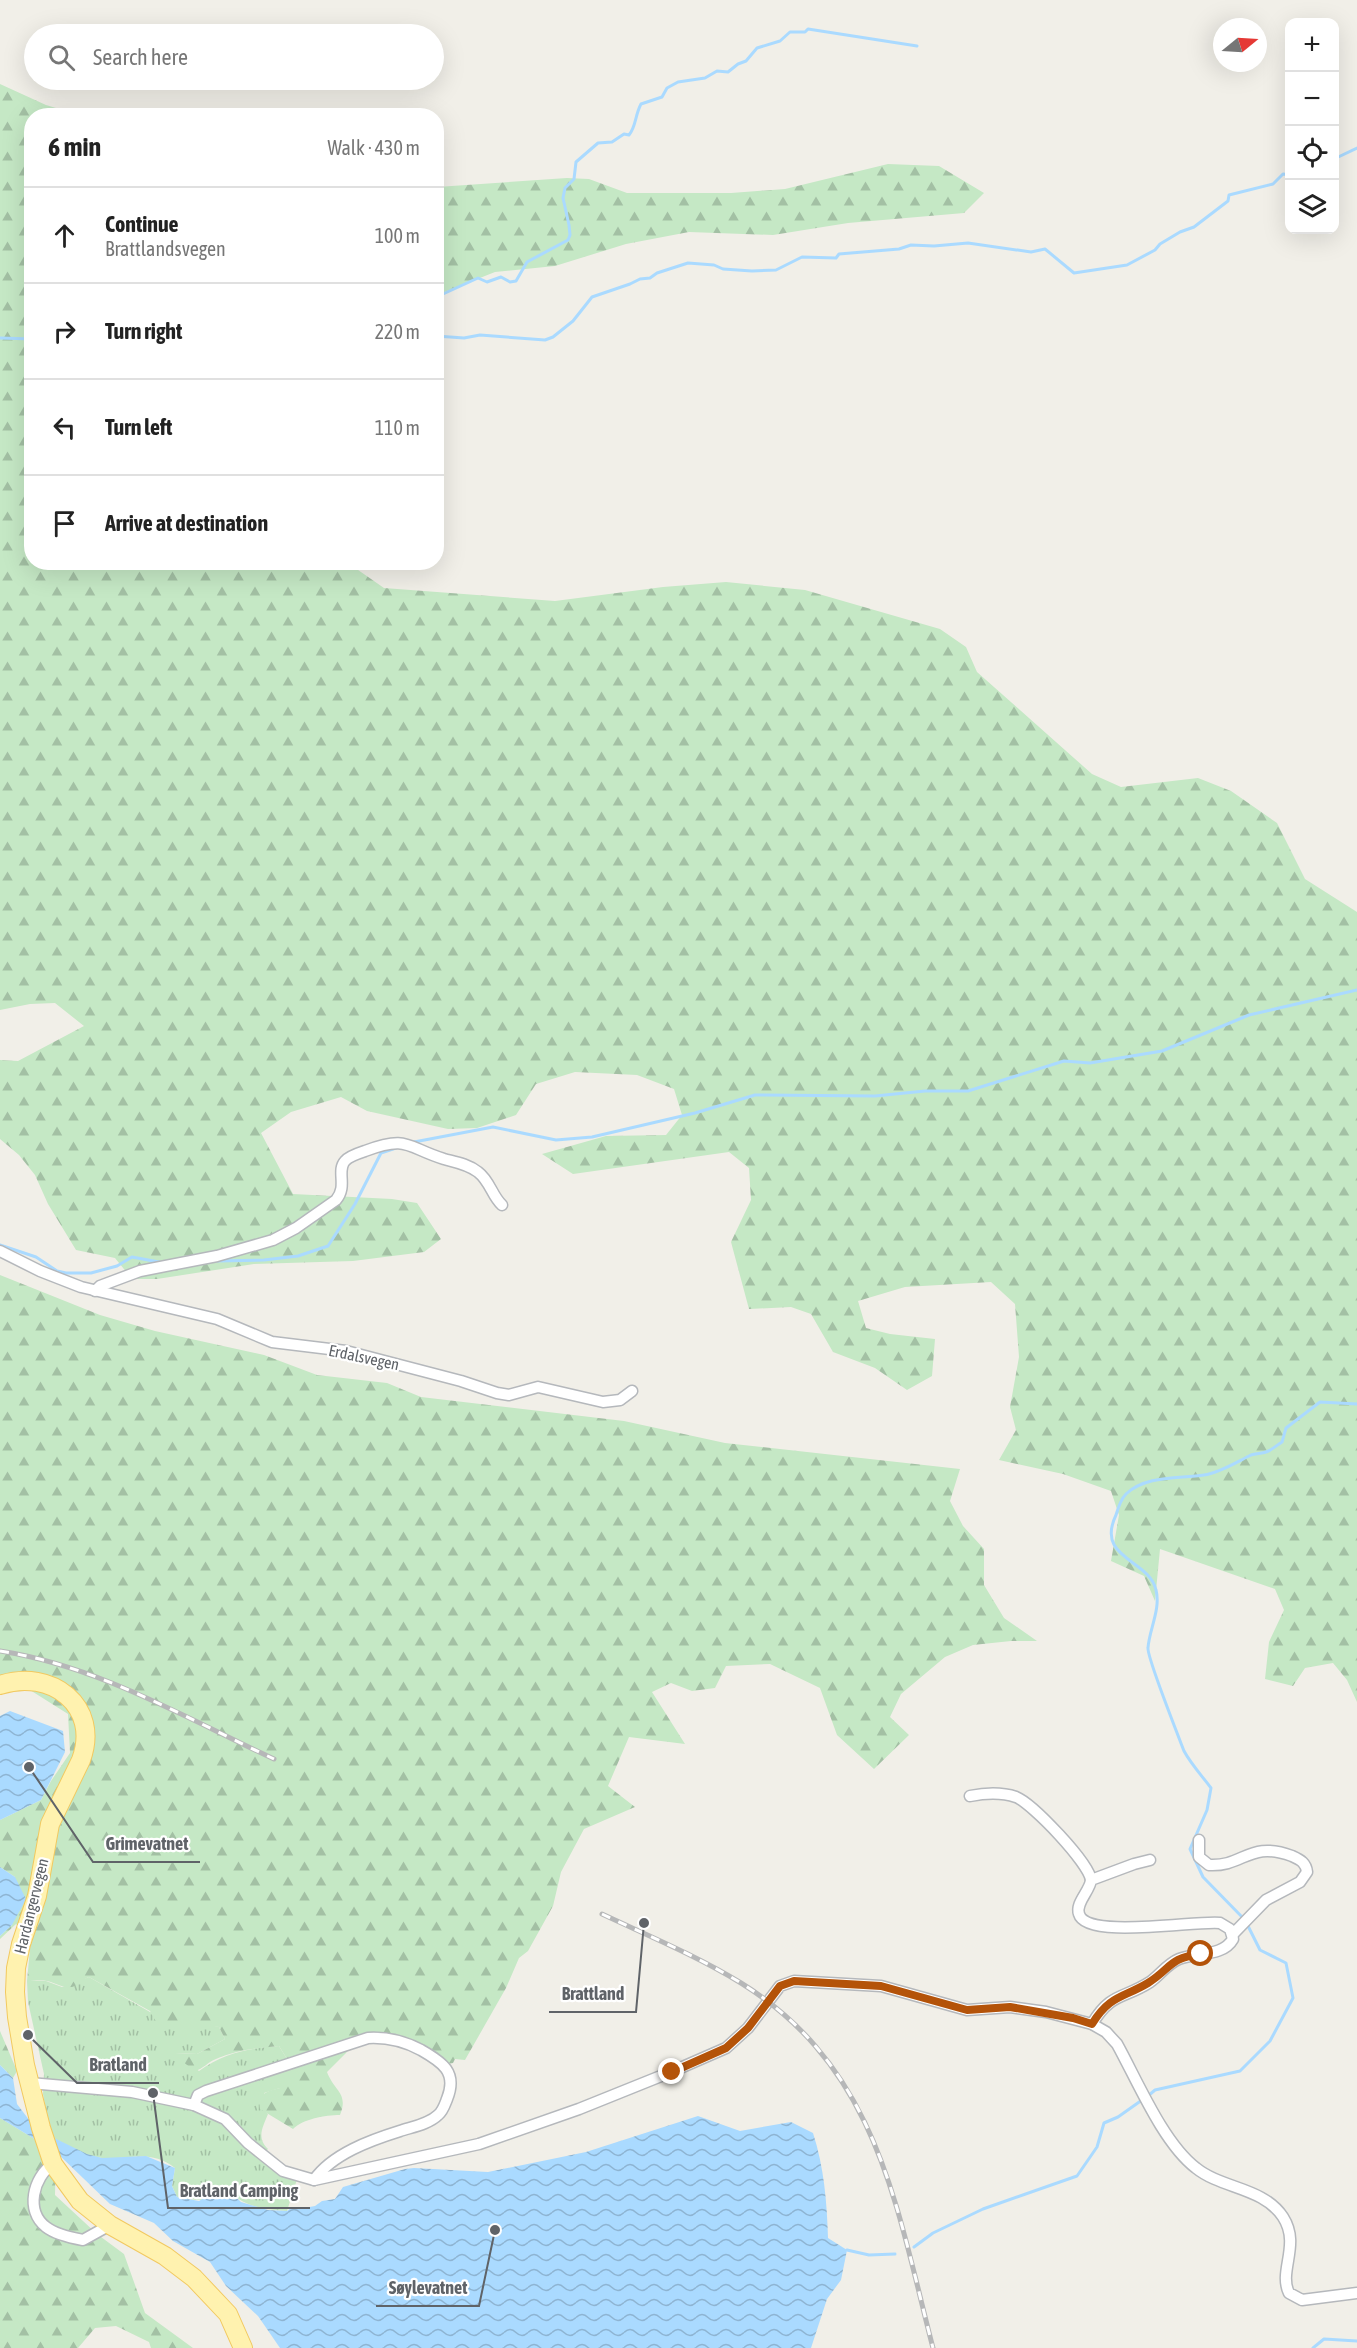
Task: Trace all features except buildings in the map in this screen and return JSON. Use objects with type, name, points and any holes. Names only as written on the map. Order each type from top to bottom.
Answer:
[{"type":"main road","name":"Hardangervegen","points":[[0,1685],[29,1680],[52,1686],[68,1696],[75,1704],[81,1713],[86,1732],[85,1750],[50,1824],[37,1896],[21,1944],[16,1968],[17,2017],[30,2083],[51,2159]]},
{"type":"main road","points":[[51,2159],[80,2201],[110,2225],[165,2256],[194,2278],[228,2314],[243,2348]]},
{"type":"street","points":[[95,1291],[97,1287],[140,1271],[217,1257],[280,1237],[336,1200],[342,1192],[344,1161],[387,1143],[406,1143],[440,1158],[472,1167],[486,1179],[502,1205]]},
{"type":"street","name":"Erdalsvegen","points":[[0,1251],[63,1281],[95,1291],[217,1319],[272,1342],[346,1351],[461,1381],[497,1393],[509,1395],[538,1387],[603,1402],[620,1400],[632,1391]]},
{"type":"street","points":[[970,1796],[986,1792],[1016,1797],[1027,1803],[1041,1816],[1088,1868],[1091,1880],[1078,1913],[1084,1921],[1151,1928],[1213,1922],[1225,1925],[1233,1934]]},
{"type":"street","points":[[1092,2024],[1100,2012],[1113,2000],[1147,1983],[1174,1961],[1227,1947],[1233,1939],[1233,1934],[1266,1900],[1304,1878],[1307,1872],[1304,1863],[1294,1857],[1268,1850],[1244,1855],[1225,1863],[1209,1865],[1198,1857],[1199,1840]]},
{"type":"street","points":[[1091,1880],[1150,1860]]},
{"type":"street","points":[[30,2083],[132,2092],[194,2105],[225,2119],[248,2143],[283,2171],[314,2180],[479,2144],[579,2109],[672,2072],[726,2048],[748,2028],[780,1986],[794,1981],[881,1986],[967,2010],[1010,2007],[1073,2018],[1092,2024],[1106,2032],[1117,2044],[1172,2142],[1194,2167],[1215,2179],[1256,2194],[1273,2205],[1281,2214],[1289,2230],[1291,2241],[1286,2278],[1289,2293],[1302,2300],[1357,2293]]},
{"type":"street","points":[[194,2105],[198,2095],[206,2091],[368,2038],[407,2044],[442,2063],[448,2071],[452,2086],[439,2115],[422,2124],[357,2148],[321,2170],[314,2180]]},
{"type":"street","points":[[51,2159],[39,2176],[34,2196],[37,2215],[46,2227],[83,2240],[110,2225]]},
{"type":"green space","points":[[0,84],[56,108],[24,108],[24,570],[358,570],[384,588],[555,601],[663,587],[726,582],[805,590],[940,629],[966,647],[977,672],[1092,774],[1121,787],[1198,778],[1231,791],[1277,823],[1305,879],[1357,912],[1357,1702],[1347,1680],[1333,1663],[1305,1668],[1293,1686],[1265,1679],[1269,1642],[1284,1610],[1275,1589],[1160,1549],[1155,1601],[1144,1576],[1111,1561],[1119,1515],[1111,1491],[1063,1474],[999,1460],[1016,1430],[1010,1407],[1019,1357],[1015,1304],[991,1282],[905,1287],[858,1301],[866,1328],[890,1334],[935,1339],[932,1376],[907,1390],[875,1368],[833,1352],[811,1314],[791,1307],[749,1309],[731,1242],[751,1200],[749,1168],[729,1152],[573,1174],[542,1154],[606,1136],[666,1135],[682,1115],[674,1089],[637,1075],[575,1072],[536,1084],[516,1115],[477,1128],[448,1129],[367,1111],[341,1097],[291,1112],[261,1133],[293,1194],[392,1199],[417,1203],[441,1239],[424,1252],[353,1261],[254,1264],[157,1279],[132,1279],[115,1258],[76,1250],[48,1204],[35,1175],[19,1155],[0,1139],[0,1060],[18,1061],[84,1026],[55,1003],[30,1004],[0,1010]]},
{"type":"green space","points":[[888,164],[939,166],[984,193],[964,213],[848,223],[773,235],[689,232],[626,244],[555,266],[495,272],[444,292],[444,187],[567,178],[589,179],[627,193],[731,193],[785,189]]},
{"type":"green space","points":[[0,1275],[100,1315],[155,1331],[264,1355],[317,1375],[387,1383],[421,1397],[624,1421],[725,1443],[960,1469],[950,1501],[963,1526],[984,1549],[984,1585],[1004,1618],[1037,1641],[973,1645],[945,1657],[901,1694],[890,1717],[909,1735],[874,1769],[837,1735],[820,1688],[770,1664],[726,1666],[715,1688],[692,1691],[671,1683],[652,1692],[685,1744],[629,1737],[608,1786],[635,1807],[584,1829],[561,1872],[553,1906],[528,1951],[519,1958],[506,1988],[465,2060],[455,2059],[453,2063],[447,2064],[419,2044],[357,2039],[327,2072],[342,2097],[340,2115],[315,2118],[293,2129],[260,2109],[262,2096],[280,2088],[278,2075],[287,2059],[279,2046],[231,2053],[195,2071],[174,2055],[175,2053],[197,2054],[225,2039],[219,2027],[155,2020],[150,2011],[89,1977],[72,1987],[47,1981],[27,1981],[31,1938],[16,1924],[0,1939],[0,1936],[12,1925],[15,1877],[0,1867],[0,1820],[41,1800],[70,1753],[68,1714],[22,1685],[0,1679]]},
{"type":"green space","points":[[89,1977],[150,2012],[219,2027],[225,2039],[197,2054],[175,2053],[199,2071],[237,2052],[279,2046],[287,2059],[280,2088],[264,2093],[265,2111],[268,2114],[261,2136],[268,2149],[264,2153],[272,2160],[299,2173],[287,2211],[250,2205],[233,2193],[218,2193],[203,2200],[177,2197],[172,2186],[175,2168],[166,2162],[148,2157],[95,2157],[82,2153],[50,2136],[43,2094],[44,2074],[28,2002],[27,1981],[46,1981],[62,1987]]},
{"type":"green space","points":[[0,2031],[17,2071],[13,2078],[0,2065]]},
{"type":"green space","points":[[0,2118],[56,2152],[55,2195],[97,2234],[124,2254],[145,2313],[193,2348],[151,2348],[149,2342],[116,2326],[95,2328],[78,2348],[0,2348]]},
{"type":"water","points":[[10,1711],[63,1731],[65,1752],[41,1800],[0,1820],[0,1716]]},
{"type":"water","points":[[0,1867],[15,1877],[26,1899],[12,1925],[0,1936]]},
{"type":"water","points":[[0,2065],[13,2078],[17,2104],[33,2125],[50,2136],[87,2154],[102,2158],[146,2156],[175,2168],[172,2186],[177,2197],[199,2201],[208,2196],[214,2196],[221,2189],[230,2191],[241,2202],[268,2210],[287,2211],[291,2208],[315,2206],[322,2201],[335,2199],[343,2187],[405,2169],[488,2172],[586,2152],[698,2116],[740,2131],[791,2122],[813,2133],[824,2185],[828,2238],[847,2250],[841,2280],[827,2299],[811,2348],[280,2348],[258,2316],[226,2286],[210,2262],[173,2241],[154,2223],[110,2204],[56,2152],[0,2118]]},
{"type":"waterway","points":[[444,294],[478,278],[487,282],[501,277],[510,282],[516,281],[527,262],[568,240],[569,225],[563,198],[565,188],[574,179],[576,162],[598,143],[612,142],[624,134],[629,135],[641,104],[662,97],[667,88],[678,82],[705,78],[717,71],[728,72],[746,61],[757,48],[780,41],[790,32],[805,32],[808,29],[917,46]]},
{"type":"waterway","points":[[1339,157],[1357,148]]},
{"type":"waterway","points":[[444,337],[464,338],[480,335],[545,340],[553,337],[573,321],[592,297],[688,263],[714,265],[723,269],[776,270],[802,257],[836,258],[839,254],[899,249],[911,245],[934,246],[968,243],[1031,252],[1045,249],[1074,273],[1127,265],[1155,250],[1160,244],[1180,232],[1194,227],[1228,201],[1229,195],[1273,184],[1285,174]]},
{"type":"waterway","points":[[0,338],[24,339]]},
{"type":"waterway","points":[[414,1142],[493,1127],[556,1140],[592,1137],[695,1113],[755,1095],[875,1096],[925,1091],[968,1091],[1064,1061],[1090,1063],[1162,1051],[1249,1015],[1357,990]]},
{"type":"waterway","points":[[217,1261],[264,1260],[298,1256],[328,1246],[355,1204],[381,1153],[396,1148]]},
{"type":"waterway","points":[[0,1245],[36,1257],[57,1271],[66,1273],[91,1273],[117,1266],[132,1257],[159,1262]]},
{"type":"waterway","points":[[1244,1919],[1203,1877],[1190,1849],[1207,1810],[1211,1788],[1184,1751],[1149,1654],[1149,1641],[1157,1605],[1156,1590],[1144,1571],[1118,1550],[1112,1541],[1111,1530],[1121,1501],[1134,1488],[1163,1479],[1210,1474],[1251,1455],[1264,1453],[1282,1442],[1286,1428],[1320,1402],[1357,1404]]},
{"type":"waterway","points":[[1148,2096],[1155,2090],[1240,2071],[1270,2041],[1293,1998],[1286,1963],[1260,1950],[1247,1924]]},
{"type":"waterway","points":[[914,2247],[933,2233],[983,2209],[1077,2176],[1097,2147],[1104,2123],[1118,2117],[1142,2100]]},
{"type":"waterway","points":[[847,2250],[869,2255],[895,2254]]},
{"type":"waterway","points":[[1313,2348],[1324,2339],[1357,2341]]},
{"type":"railway","points":[[0,1651],[72,1668],[107,1681],[274,1759]]},
{"type":"railway","points":[[602,1914],[690,1955],[741,1983],[787,2017],[824,2056],[852,2098],[874,2144],[907,2243],[933,2348]]},
{"type":"place","name":"Grimevatnet","points":[[29,1767]]},
{"type":"place","name":"Brattland","points":[[644,1923]]},
{"type":"place","name":"Bratland","points":[[28,2035]]},
{"type":"place","name":"Bratland Camping","points":[[153,2093]]},
{"type":"place","name":"Søylevatnet","points":[[495,2230]]},
{"type":"route","points":[[672,2072],[726,2048],[748,2028],[780,1986],[794,1981],[881,1986],[967,2010],[1010,2007],[1046,2012],[1092,2024],[1100,2012],[1113,2000],[1147,1983],[1174,1961],[1189,1955],[1201,1954]]}]
